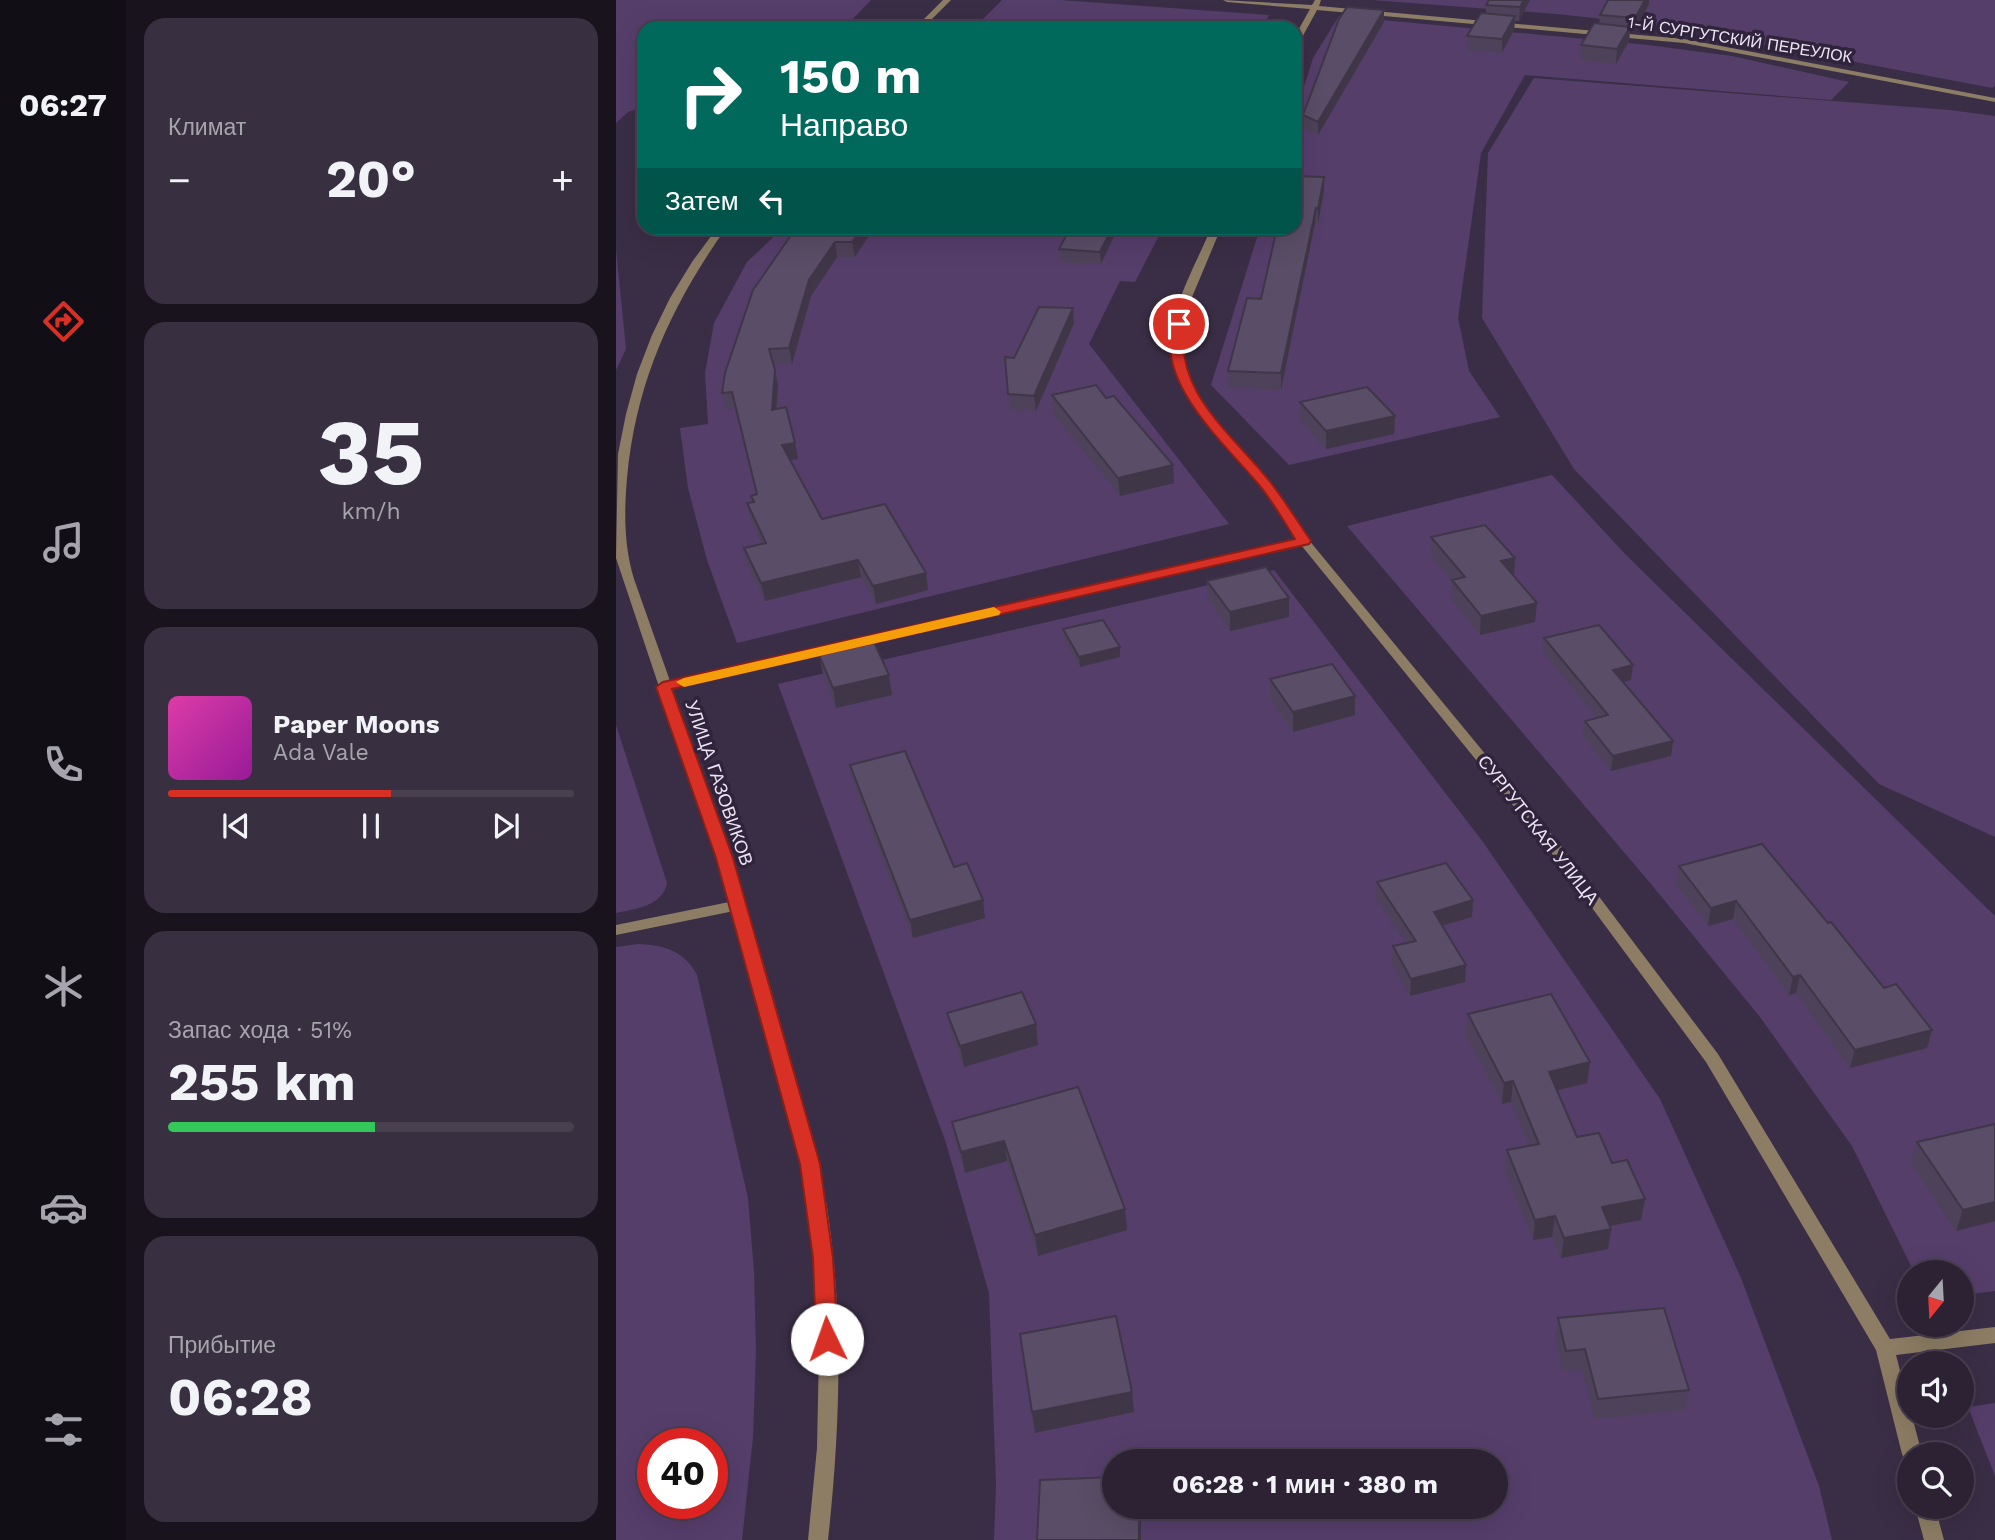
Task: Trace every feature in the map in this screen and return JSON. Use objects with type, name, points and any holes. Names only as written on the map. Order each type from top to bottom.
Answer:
[{"type":"street","points":[[926,21],[947,0]]},
{"type":"street","name":"1-Й СУРГУТСКИЙ ПЕРЕУЛОК","points":[[1227,0],[1316,4],[1684,41],[1995,100]]},
{"type":"street","points":[[1302,30],[1316,4]]},
{"type":"street","name":"УЛИЦА ГАЗОВИКОВ","points":[[716,235],[681,283],[648,347],[635,383],[620,459],[619,543],[663,687],[739,905],[810,1164],[823,1258],[827,1339],[826,1428],[818,1540]]},
{"type":"street","name":"СУРГУТСКАЯ УЛИЦА","points":[[1213,235],[1182,309],[1176,340],[1181,372],[1195,402],[1267,486],[1304,541],[1552,844],[1712,1058],[1885,1348],[1909,1442]]},
{"type":"street","points":[[663,687],[1304,541]]},
{"type":"street","points":[[616,930],[739,905]]},
{"type":"street","points":[[1885,1348],[1995,1335]]},
{"type":"street","points":[[1928,1519],[1934,1540]]},
{"type":"shaded area","points":[[616,0],[871,0],[851,21],[637,21],[637,109],[628,112],[616,123]]},
{"type":"shaded area","points":[[1002,0],[1060,0],[1269,15],[1266,21],[981,21]]},
{"type":"shaded area","points":[[1372,0],[1995,0],[1995,86],[1992,88],[1666,26],[1557,14]]},
{"type":"shaded area","points":[[1339,16],[1648,45],[1732,56],[1849,82],[1831,100],[1525,75],[1481,153],[1458,318],[1469,371],[1500,417],[1289,465],[1211,385],[1258,235],[1302,235],[1302,93],[1313,58]]},
{"type":"shaded area","points":[[1534,78],[1950,110],[1995,116],[1995,837],[1879,784],[1574,469],[1482,318],[1488,153]]},
{"type":"shaded area","points":[[776,235],[1159,235],[1135,282],[1120,281],[1089,344],[1229,524],[737,643],[707,560],[688,488],[680,428],[708,424],[705,373],[714,323],[747,262]]},
{"type":"shaded area","points":[[616,249],[626,349],[616,370]]},
{"type":"shaded area","points":[[1552,475],[1626,555],[1995,916],[1995,1291],[1974,1294],[1974,1260],[1908,1260],[1852,1146],[1760,1017],[1651,884],[1347,526]]},
{"type":"shaded area","points":[[1274,570],[1483,842],[1660,1099],[1741,1278],[1819,1486],[1832,1540],[994,1540],[996,1484],[989,1293],[946,1143],[778,684]]},
{"type":"shaded area","points":[[616,725],[667,883],[660,897],[654,902],[616,913]]},
{"type":"shaded area","points":[[639,944],[673,951],[686,960],[697,975],[748,1198],[754,1271],[756,1351],[753,1437],[742,1540],[616,1540],[616,947]]},
{"type":"shaded area","points":[[1995,1403],[1995,1476],[1974,1422],[1974,1406]]},
{"type":"building","points":[[1489,0],[1524,0],[1520,7],[1486,5]]},
{"type":"building","points":[[1608,0],[1645,0],[1635,18],[1600,15]]},
{"type":"building","points":[[1347,7],[1384,10],[1318,122],[1303,115],[1339,19]]},
{"type":"building","points":[[1481,13],[1515,16],[1502,39],[1467,36]]},
{"type":"building","points":[[1594,23],[1630,27],[1617,49],[1581,45]]},
{"type":"building","points":[[1302,176],[1324,177],[1281,373],[1228,371],[1247,298],[1261,299],[1275,235],[1302,235]]},
{"type":"building","points":[[791,235],[857,235],[852,242],[835,242],[809,280],[789,348],[769,349],[775,370],[772,410],[786,407],[795,443],[782,445],[822,519],[885,504],[926,573],[873,586],[858,560],[761,583],[744,548],[766,543],[747,503],[754,502],[751,496],[757,494],[732,392],[722,393],[725,373],[753,290]]},
{"type":"building","points":[[1066,235],[1108,235],[1100,252],[1059,249]]},
{"type":"building","points":[[1039,307],[1073,308],[1034,396],[1008,394],[1005,357],[1014,358]]},
{"type":"building","points":[[1096,385],[1106,398],[1114,396],[1173,465],[1118,478],[1052,395]]},
{"type":"building","points":[[1367,387],[1395,416],[1326,431],[1300,402]]},
{"type":"building","points":[[1485,525],[1515,558],[1501,561],[1537,603],[1481,616],[1452,580],[1465,577],[1431,537]]},
{"type":"building","points":[[1266,567],[1289,598],[1230,612],[1207,581]]},
{"type":"building","points":[[1103,620],[1120,647],[1079,657],[1063,629]]},
{"type":"building","points":[[1599,625],[1633,665],[1613,670],[1673,741],[1613,756],[1585,721],[1608,715],[1544,638]]},
{"type":"building","points":[[874,642],[889,675],[833,688],[819,655]]},
{"type":"building","points":[[1332,664],[1355,696],[1293,712],[1270,679]]},
{"type":"building","points":[[905,751],[954,867],[967,863],[983,900],[910,920],[850,765]]},
{"type":"building","points":[[1762,844],[1828,923],[1831,922],[1884,988],[1896,984],[1932,1030],[1855,1050],[1800,975],[1793,977],[1736,901],[1711,908],[1679,866]]},
{"type":"building","points":[[1446,863],[1473,900],[1434,912],[1466,965],[1411,979],[1393,946],[1416,941],[1377,882]]},
{"type":"building","points":[[1022,992],[1036,1024],[960,1046],[947,1013]]},
{"type":"building","points":[[1551,994],[1590,1062],[1549,1072],[1577,1137],[1599,1133],[1612,1163],[1627,1160],[1645,1199],[1602,1207],[1611,1229],[1564,1238],[1555,1216],[1535,1220],[1507,1150],[1539,1144],[1513,1081],[1504,1083],[1468,1014]]},
{"type":"building","points":[[1078,1087],[1125,1209],[1035,1235],[1004,1141],[961,1152],[952,1122]]},
{"type":"building","points":[[1995,1124],[1995,1202],[1963,1210],[1917,1142]]},
{"type":"building","points":[[1664,1308],[1689,1390],[1598,1399],[1585,1349],[1566,1351],[1558,1318]]},
{"type":"building","points":[[1116,1316],[1132,1392],[1032,1412],[1020,1334]]},
{"type":"building","points":[[1102,1478],[1102,1519],[1139,1519],[1139,1540],[1037,1540],[1040,1480]]},
{"type":"slow traffic","points":[[684,682],[994,612]]},
{"type":"route","points":[[827,1339],[823,1258],[810,1164],[755,960],[724,858],[663,687],[1304,541],[1267,486],[1195,402],[1181,372],[1176,340],[1179,324]]}]
